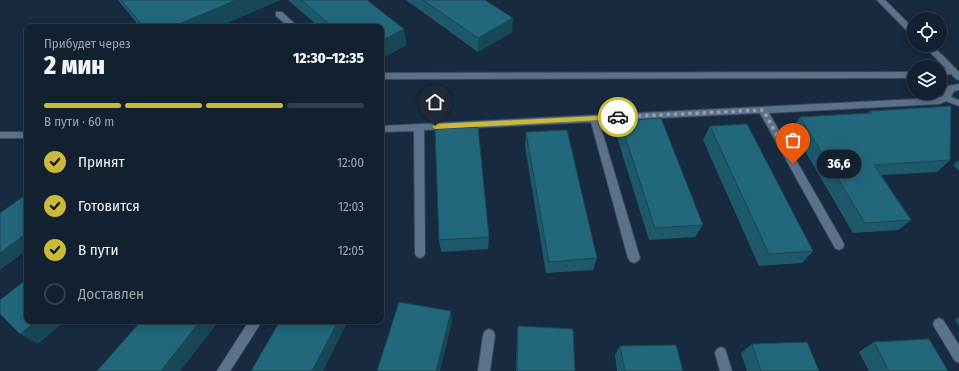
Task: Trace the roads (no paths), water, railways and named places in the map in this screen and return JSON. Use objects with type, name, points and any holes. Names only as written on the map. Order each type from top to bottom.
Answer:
[{"type":"street","points":[[881,0],[907,26]]},
{"type":"street","points":[[279,14],[291,24]]},
{"type":"street","points":[[934,52],[957,73]]},
{"type":"street","points":[[384,76],[907,75]]},
{"type":"street","points":[[947,96],[950,88],[959,87]]},
{"type":"street","points":[[947,98],[959,103]]},
{"type":"street","points":[[384,129],[941,100]]},
{"type":"street","points":[[763,110],[839,245]]},
{"type":"street","points":[[594,118],[634,258]]},
{"type":"street","points":[[419,127],[420,253]]},
{"type":"street","points":[[0,135],[24,135]]},
{"type":"street","points":[[223,371],[254,324]]},
{"type":"street","points":[[939,324],[959,357]]},
{"type":"street","points":[[484,371],[489,335]]},
{"type":"street","points":[[721,353],[726,371]]},
{"type":"place","name":"36,6","points":[[793,164]]}]
